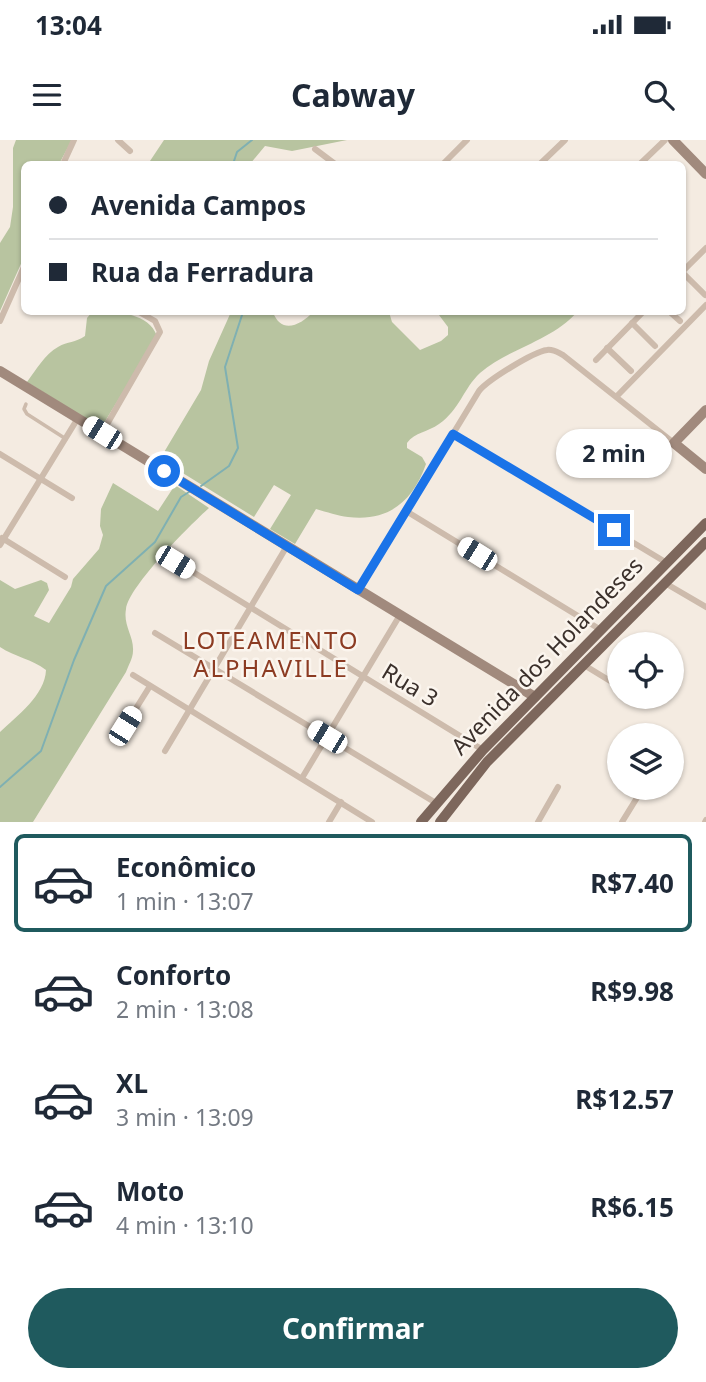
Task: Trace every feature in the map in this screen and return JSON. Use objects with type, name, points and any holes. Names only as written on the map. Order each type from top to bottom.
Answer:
[{"type":"main road","name":"Avenida dos Holandeses","points":[[421,822],[483,750],[706,523]]},
{"type":"main road","name":"Avenida dos Holandeses","points":[[440,822],[476,775],[665,583],[703,548]]},
{"type":"street","points":[[64,161],[74,140]]},
{"type":"street","points":[[118,140],[130,151]]},
{"type":"street","points":[[446,161],[467,140]]},
{"type":"street","points":[[543,161],[565,140]]},
{"type":"street","points":[[643,161],[665,140]]},
{"type":"street","points":[[673,140],[706,174]]},
{"type":"street","points":[[315,149],[329,161]]},
{"type":"street","points":[[686,268],[706,248]]},
{"type":"street","points":[[0,321],[21,274]]},
{"type":"street","points":[[686,276],[705,295]]},
{"type":"street","points":[[617,396],[706,305]]},
{"type":"street","points":[[102,433],[158,338],[160,328],[155,321],[144,315]]},
{"type":"street","points":[[596,360],[640,315]]},
{"type":"street","points":[[673,315],[680,321]]},
{"type":"street","points":[[632,323],[655,346]]},
{"type":"street","points":[[607,348],[631,371]]},
{"type":"street","points":[[358,590],[479,391],[491,379],[542,351],[554,350],[617,396],[706,469]]},
{"type":"street","points":[[0,371],[535,697]]},
{"type":"street","points":[[674,443],[706,410]]},
{"type":"street","points":[[65,577],[1,540],[78,418]]},
{"type":"street","points":[[453,434],[667,563]]},
{"type":"street","points":[[0,454],[72,498]]},
{"type":"street","points":[[406,511],[601,630]]},
{"type":"street","points":[[165,751],[287,546]]},
{"type":"street","name":"Rua 3","points":[[175,562],[483,750]]},
{"type":"street","points":[[665,583],[706,607]]},
{"type":"street","points":[[302,778],[400,615]]},
{"type":"street","points":[[155,633],[436,803]]},
{"type":"street","points":[[584,665],[607,679]]},
{"type":"street","points":[[133,675],[372,822]]},
{"type":"street","points":[[125,726],[150,686]]},
{"type":"street","points":[[538,822],[558,787]]},
{"type":"street","points":[[622,822],[636,800]]},
{"type":"street","points":[[329,822],[341,802]]},
{"type":"lane","points":[[26,404],[24,409],[27,414],[66,439]]},
{"type":"green space","points":[[16,140],[72,140],[61,161],[21,161],[21,264],[0,311],[0,243],[10,227],[13,207],[13,148]]},
{"type":"green space","points":[[164,140],[347,140],[292,151],[265,146],[252,161],[150,161]]},
{"type":"green space","points":[[90,315],[138,317],[153,328],[157,336],[101,428],[27,382],[53,350],[85,336]]},
{"type":"green space","points":[[230,315],[275,315],[281,324],[292,326],[310,315],[390,315],[392,322],[420,350],[448,335],[448,327],[439,315],[574,315],[555,330],[491,364],[469,386],[446,418],[435,427],[410,439],[407,448],[422,457],[426,464],[414,489],[398,506],[376,516],[363,518],[316,509],[295,544],[270,529],[291,495],[274,485],[254,517],[160,459],[201,390],[209,361]]},
{"type":"green space","points":[[113,483],[158,511],[175,485],[209,508],[162,556],[130,599],[125,615],[133,651],[126,672],[33,822],[0,822],[0,732],[22,712],[41,688],[46,670],[0,647],[0,580],[15,589],[41,580],[47,583],[49,590],[34,616],[49,623],[73,579],[99,549],[103,535],[100,526],[101,509]]},
{"type":"waterway","points":[[234,161],[237,152],[252,140]]},
{"type":"waterway","points":[[201,486],[229,466],[238,448],[225,367],[242,315]]},
{"type":"waterway","points":[[0,787],[41,751],[74,660],[106,586],[155,542],[181,497],[189,492]]},
{"type":"district","name":"LOTEAMENTO ALPHAVILLE","points":[[271,655]]},
{"type":"route","points":[[164,471],[358,590],[453,434],[614,530]]}]
